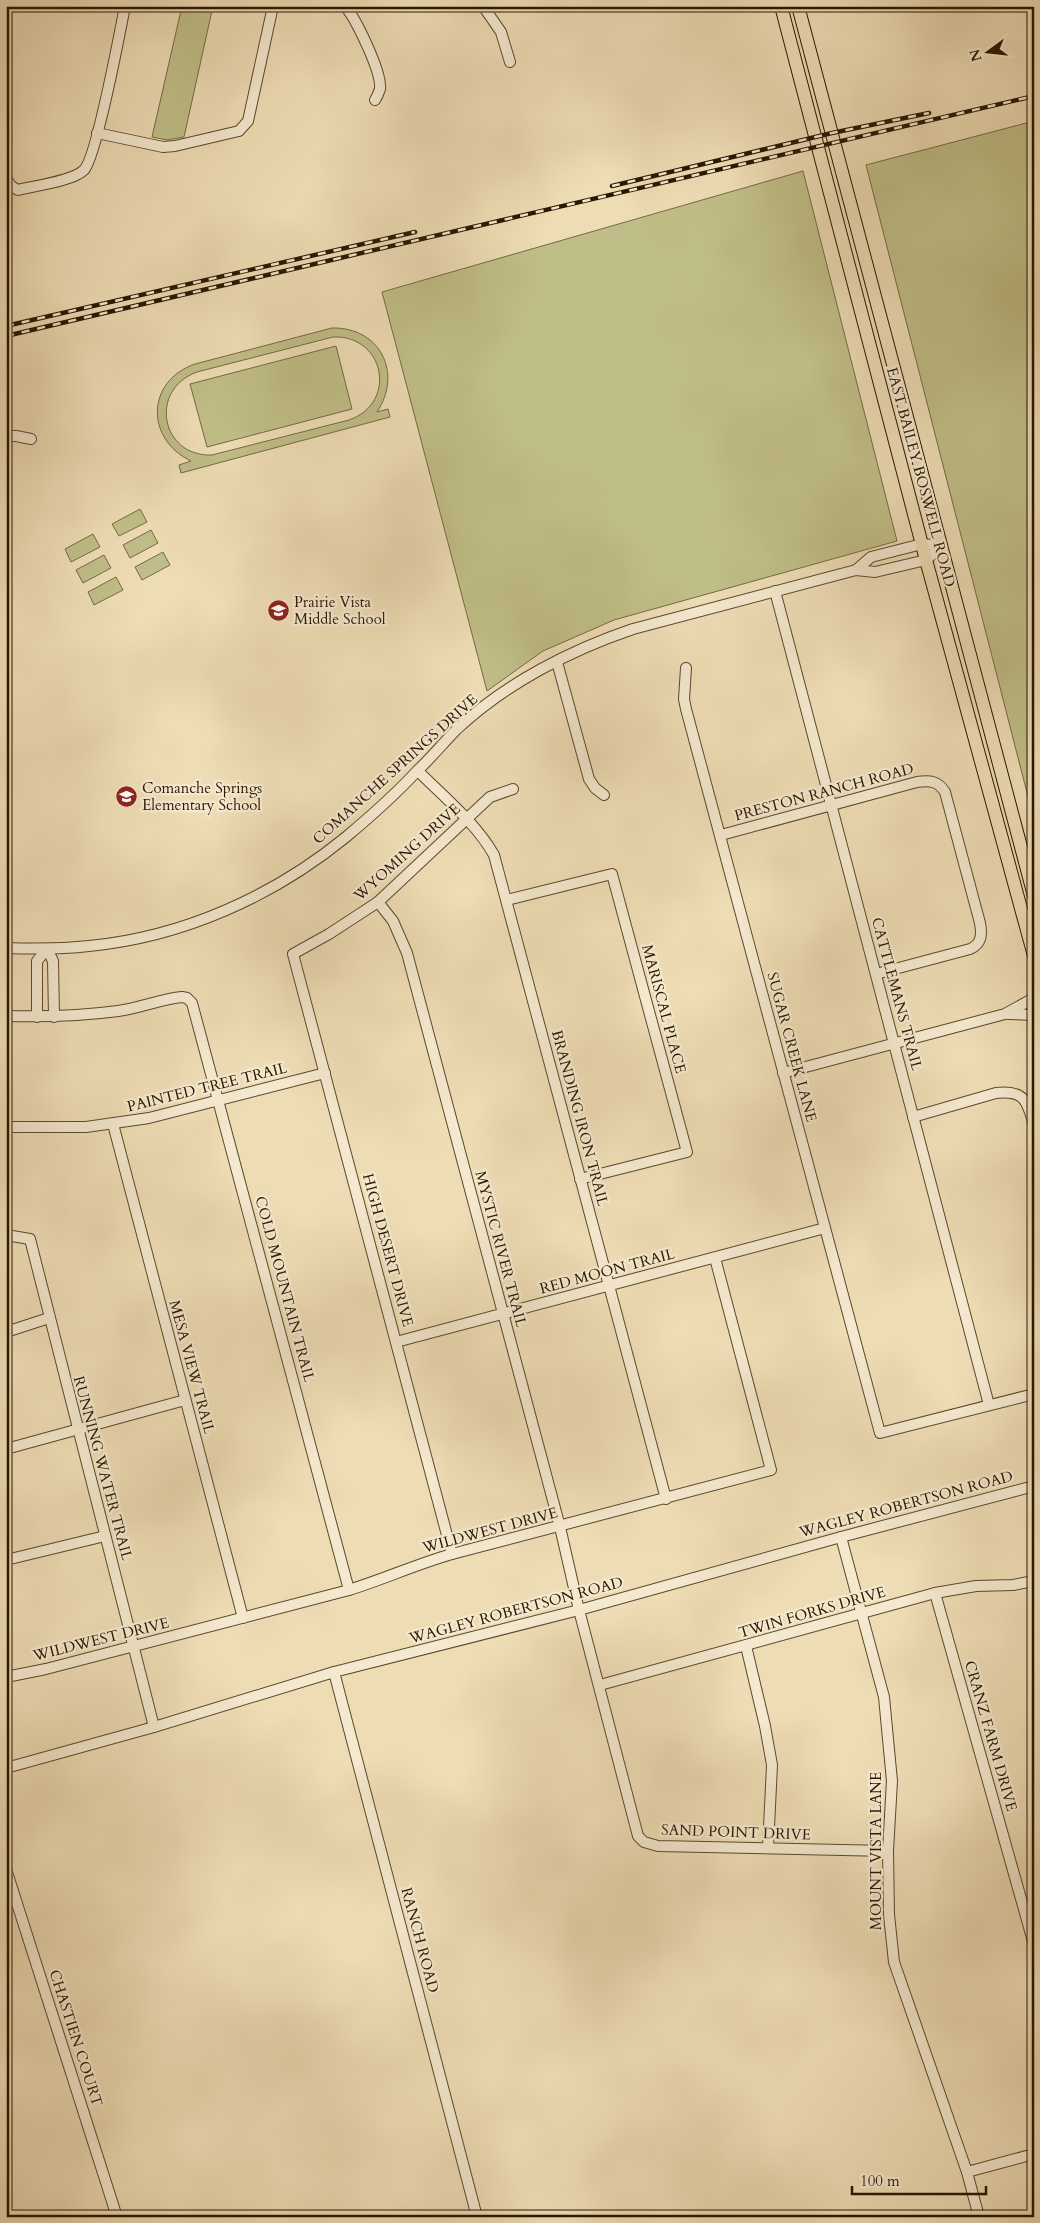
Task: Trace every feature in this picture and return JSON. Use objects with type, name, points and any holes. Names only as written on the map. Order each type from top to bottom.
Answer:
[{"type":"main road","name":"EAST BAILEY BOSWELL ROAD","points":[[781,6],[926,560],[1034,956]]},
{"type":"main road","name":"EAST BAILEY BOSWELL ROAD","points":[[799,10],[1034,896]]},
{"type":"main road","points":[[784,19],[799,10]]},
{"type":"main road","points":[[871,352],[889,348]]},
{"type":"street","points":[[9,182],[18,190],[79,173],[84,170],[90,161],[125,6]]},
{"type":"street","points":[[97,133],[163,147],[239,131],[248,121],[273,6]]},
{"type":"street","points":[[345,6],[359,26],[375,66],[380,88],[376,100]]},
{"type":"street","points":[[483,6],[501,32],[510,62]]},
{"type":"street","points":[[6,436],[31,439]]},
{"type":"street","name":"COMANCHE SPRINGS DRIVE","points":[[856,570],[871,557],[922,544],[942,546]]},
{"type":"street","name":"COMANCHE SPRINGS DRIVE","points":[[6,948],[47,949],[90,946],[148,936],[185,925],[250,900],[297,873],[332,848],[418,771],[458,728],[518,684],[557,662],[610,637],[633,629],[856,570],[875,572],[926,560],[942,546]]},
{"type":"street","name":"CATTLEMANS TRAIL","points":[[775,591],[989,1405]]},
{"type":"street","points":[[557,662],[589,779],[595,788],[604,795]]},
{"type":"street","name":"SUGAR CREEK LANE","points":[[686,668],[684,699],[686,708],[880,1433],[989,1405]]},
{"type":"street","name":"BRANDING IRON TRAIL","points":[[418,771],[467,820],[487,843],[494,855],[666,1499]]},
{"type":"street","name":"PRESTON RANCH ROAD","points":[[721,835],[918,782],[934,782],[946,792],[980,922],[982,932],[980,940],[976,946],[970,949],[876,974]]},
{"type":"street","name":"WYOMING DRIVE","points":[[293,954],[329,934],[378,902],[490,797],[513,789]]},
{"type":"street","name":"MARISCAL PLACE","points":[[507,900],[612,874],[687,1152],[580,1179]]},
{"type":"street","name":"MYSTIC RIVER TRAIL","points":[[378,902],[393,921],[407,953],[560,1527],[579,1610]]},
{"type":"street","points":[[6,1016],[38,1017],[54,1017],[53,961],[47,949],[37,961],[38,1017]]},
{"type":"street","name":"HIGH DESERT DRIVE","points":[[293,954],[452,1554]]},
{"type":"street","name":"COLD MOUNTAIN TRAIL","points":[[54,1017],[120,1010],[177,998],[187,998],[195,1009],[350,1590]]},
{"type":"street","points":[[783,1073],[1005,1014],[1023,1006],[1034,998]]},
{"type":"street","points":[[1005,1014],[1034,1015]]},
{"type":"street","name":"PAINTED TREE TRAIL","points":[[6,1127],[48,1128],[113,1124],[149,1118],[325,1073]]},
{"type":"street","points":[[913,1116],[996,1093],[1007,1092],[1025,1099],[1034,1125]]},
{"type":"street","name":"MESA VIEW TRAIL","points":[[113,1124],[242,1618]]},
{"type":"street","name":"RED MOON TRAIL","points":[[396,1342],[825,1228]]},
{"type":"street","name":"RUNNING WATER TRAIL","points":[[6,1235],[30,1240],[154,1727]]},
{"type":"street","name":"WILDWEST DRIVE","points":[[6,1677],[46,1669],[350,1590],[407,1568],[452,1554],[772,1470],[715,1258]]},
{"type":"street","points":[[6,1332],[49,1318]]},
{"type":"street","points":[[989,1405],[1034,1394]]},
{"type":"street","points":[[6,1449],[185,1400]]},
{"type":"street","name":"WAGLEY ROBERTSON ROAD","points":[[6,1768],[154,1727],[334,1672],[579,1610],[841,1537],[1034,1486]]},
{"type":"street","points":[[6,1560],[105,1536]]},
{"type":"street","name":"MOUNT VISTA LANE","points":[[841,1537],[884,1697],[889,1735],[892,1781],[888,1852],[888,1915],[894,1962],[967,2172],[978,2217]]},
{"type":"street","name":"TWIN FORKS DRIVE","points":[[600,1685],[935,1594],[976,1586],[1014,1585],[1034,1581]]},
{"type":"street","name":"CRANZ FARM DRIVE","points":[[935,1594],[1034,1945]]},
{"type":"street","name":"SAND POINT DRIVE","points":[[579,1610],[638,1836],[644,1842],[658,1846],[888,1852]]},
{"type":"street","points":[[746,1646],[772,1765],[768,1848]]},
{"type":"street","name":"RANCH ROAD","points":[[334,1672],[477,2217]]},
{"type":"street","name":"CHASTIEN COURT","points":[[6,1869],[117,2217]]},
{"type":"street","points":[[967,2172],[1034,2154]]},
{"type":"shaded area","points":[[182,6],[213,6],[184,137],[167,140],[152,137]]},
{"type":"shaded area","points":[[1034,121],[1034,820],[866,165]]},
{"type":"shaded area","points":[[803,171],[897,541],[614,620],[543,651],[487,691],[382,292]]},
{"type":"shaded area","points":[[332,328],[349,330],[363,335],[374,344],[382,355],[387,368],[388,382],[377,412],[388,409],[390,417],[181,473],[179,465],[191,461],[176,451],[165,439],[159,425],[157,411],[160,396],[167,383],[179,372],[195,364]],"holes":[[[333,337],[351,339],[364,347],[374,358],[379,371],[379,386],[374,400],[365,411],[349,420],[212,455],[195,453],[181,445],[172,434],[167,421],[167,407],[172,393],[181,381],[197,372]]]},
{"type":"shaded area","points":[[336,346],[352,409],[207,447],[190,384]]},
{"type":"shaded area","points":[[140,509],[147,522],[119,536],[112,524]]},
{"type":"shaded area","points":[[151,530],[158,543],[130,558],[123,545]]},
{"type":"shaded area","points":[[93,534],[100,547],[71,562],[65,549]]},
{"type":"shaded area","points":[[163,552],[170,565],[142,580],[135,567]]},
{"type":"shaded area","points":[[104,555],[111,568],[83,583],[76,570]]},
{"type":"shaded area","points":[[116,577],[123,590],[94,605],[88,592]]},
{"type":"railway","points":[[6,336],[1034,96]]},
{"type":"railway","points":[[612,186],[832,133],[929,113]]},
{"type":"railway","points":[[6,326],[415,232]]},
{"type":"place","name":"Prairie Vista Middle School","points":[[278,611]]},
{"type":"place","name":"Comanche Springs Elementary School","points":[[126,797]]}]
